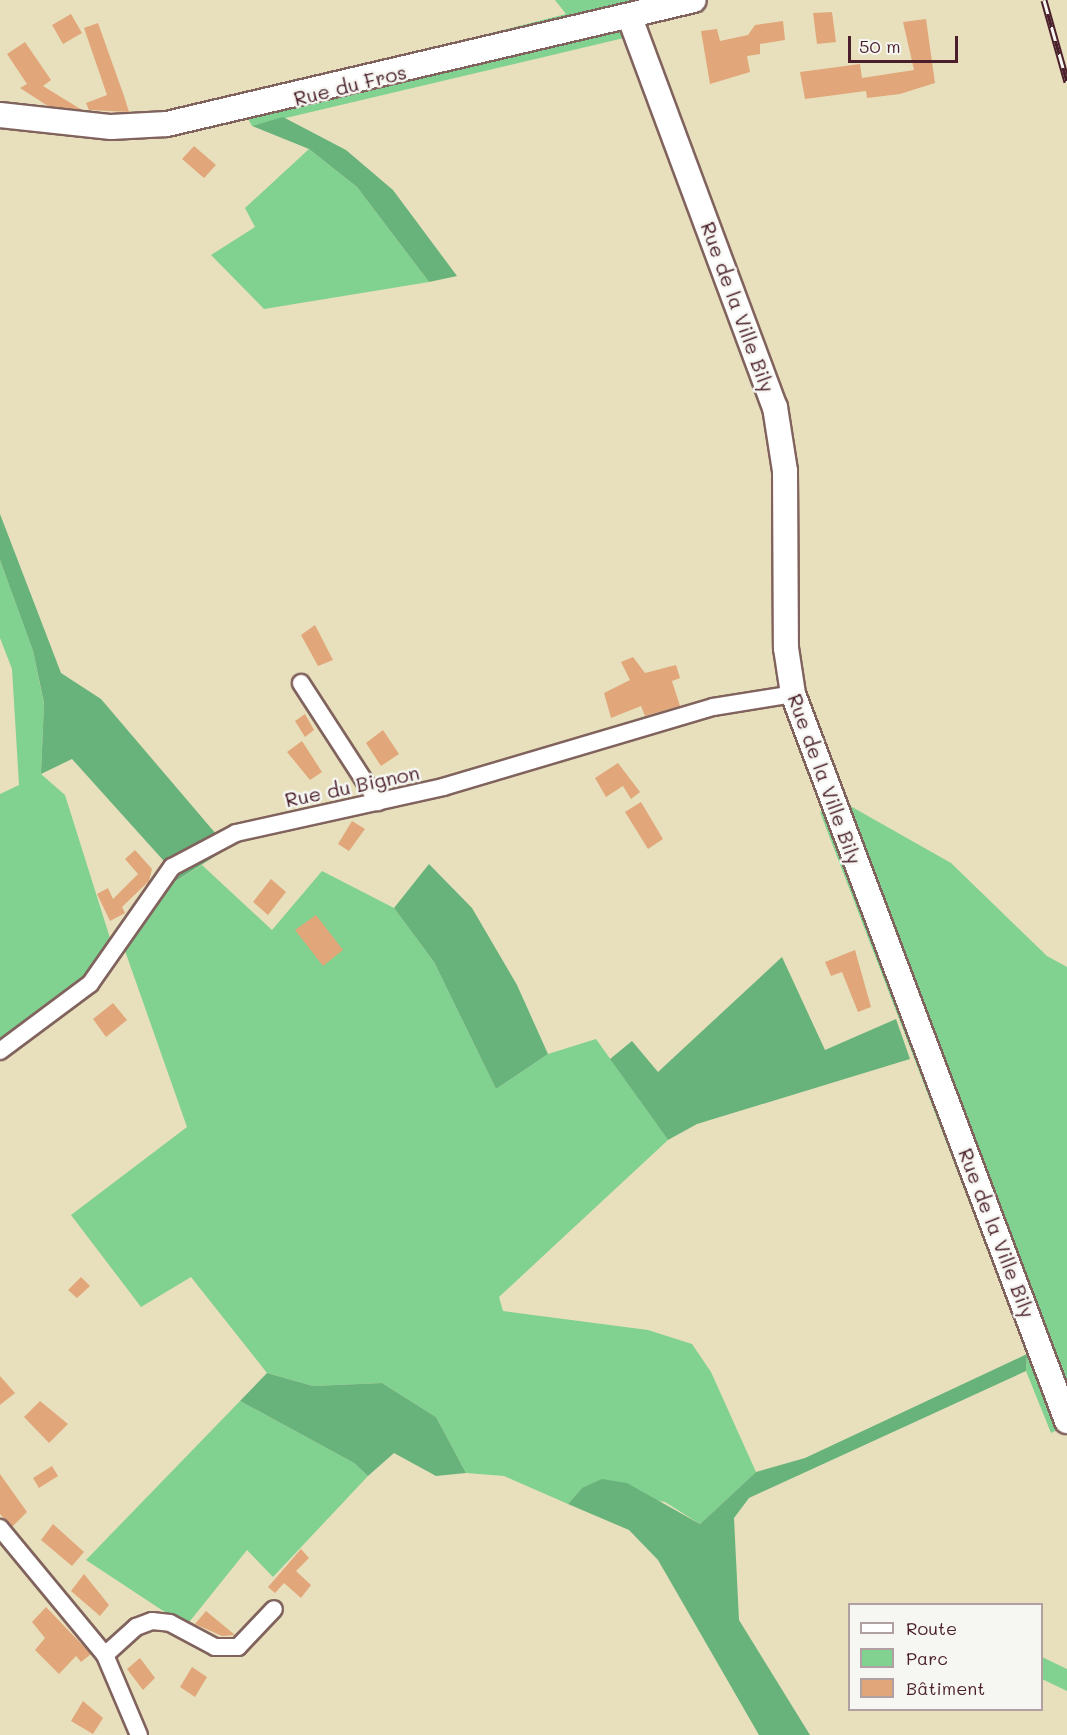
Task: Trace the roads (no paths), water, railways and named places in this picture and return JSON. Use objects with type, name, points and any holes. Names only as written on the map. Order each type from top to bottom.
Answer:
[{"type":"street","name":"Rue du Fros","points":[[0,116],[111,127],[167,124],[630,18],[694,0]]},
{"type":"street","name":"Rue de la Ville Bily","points":[[630,18],[775,407],[785,471],[786,648],[793,694],[1067,1421]]},
{"type":"street","points":[[302,683],[378,802]]},
{"type":"street","name":"Rue du Bignon","points":[[0,1051],[90,984],[172,867],[236,833],[378,802],[713,706],[793,694]]},
{"type":"street","points":[[0,1528],[105,1655],[139,1735]]},
{"type":"street","points":[[105,1655],[136,1627],[152,1621],[170,1623],[215,1647],[238,1647],[274,1609]]},
{"type":"railway","points":[[1044,0],[1067,82]]}]
